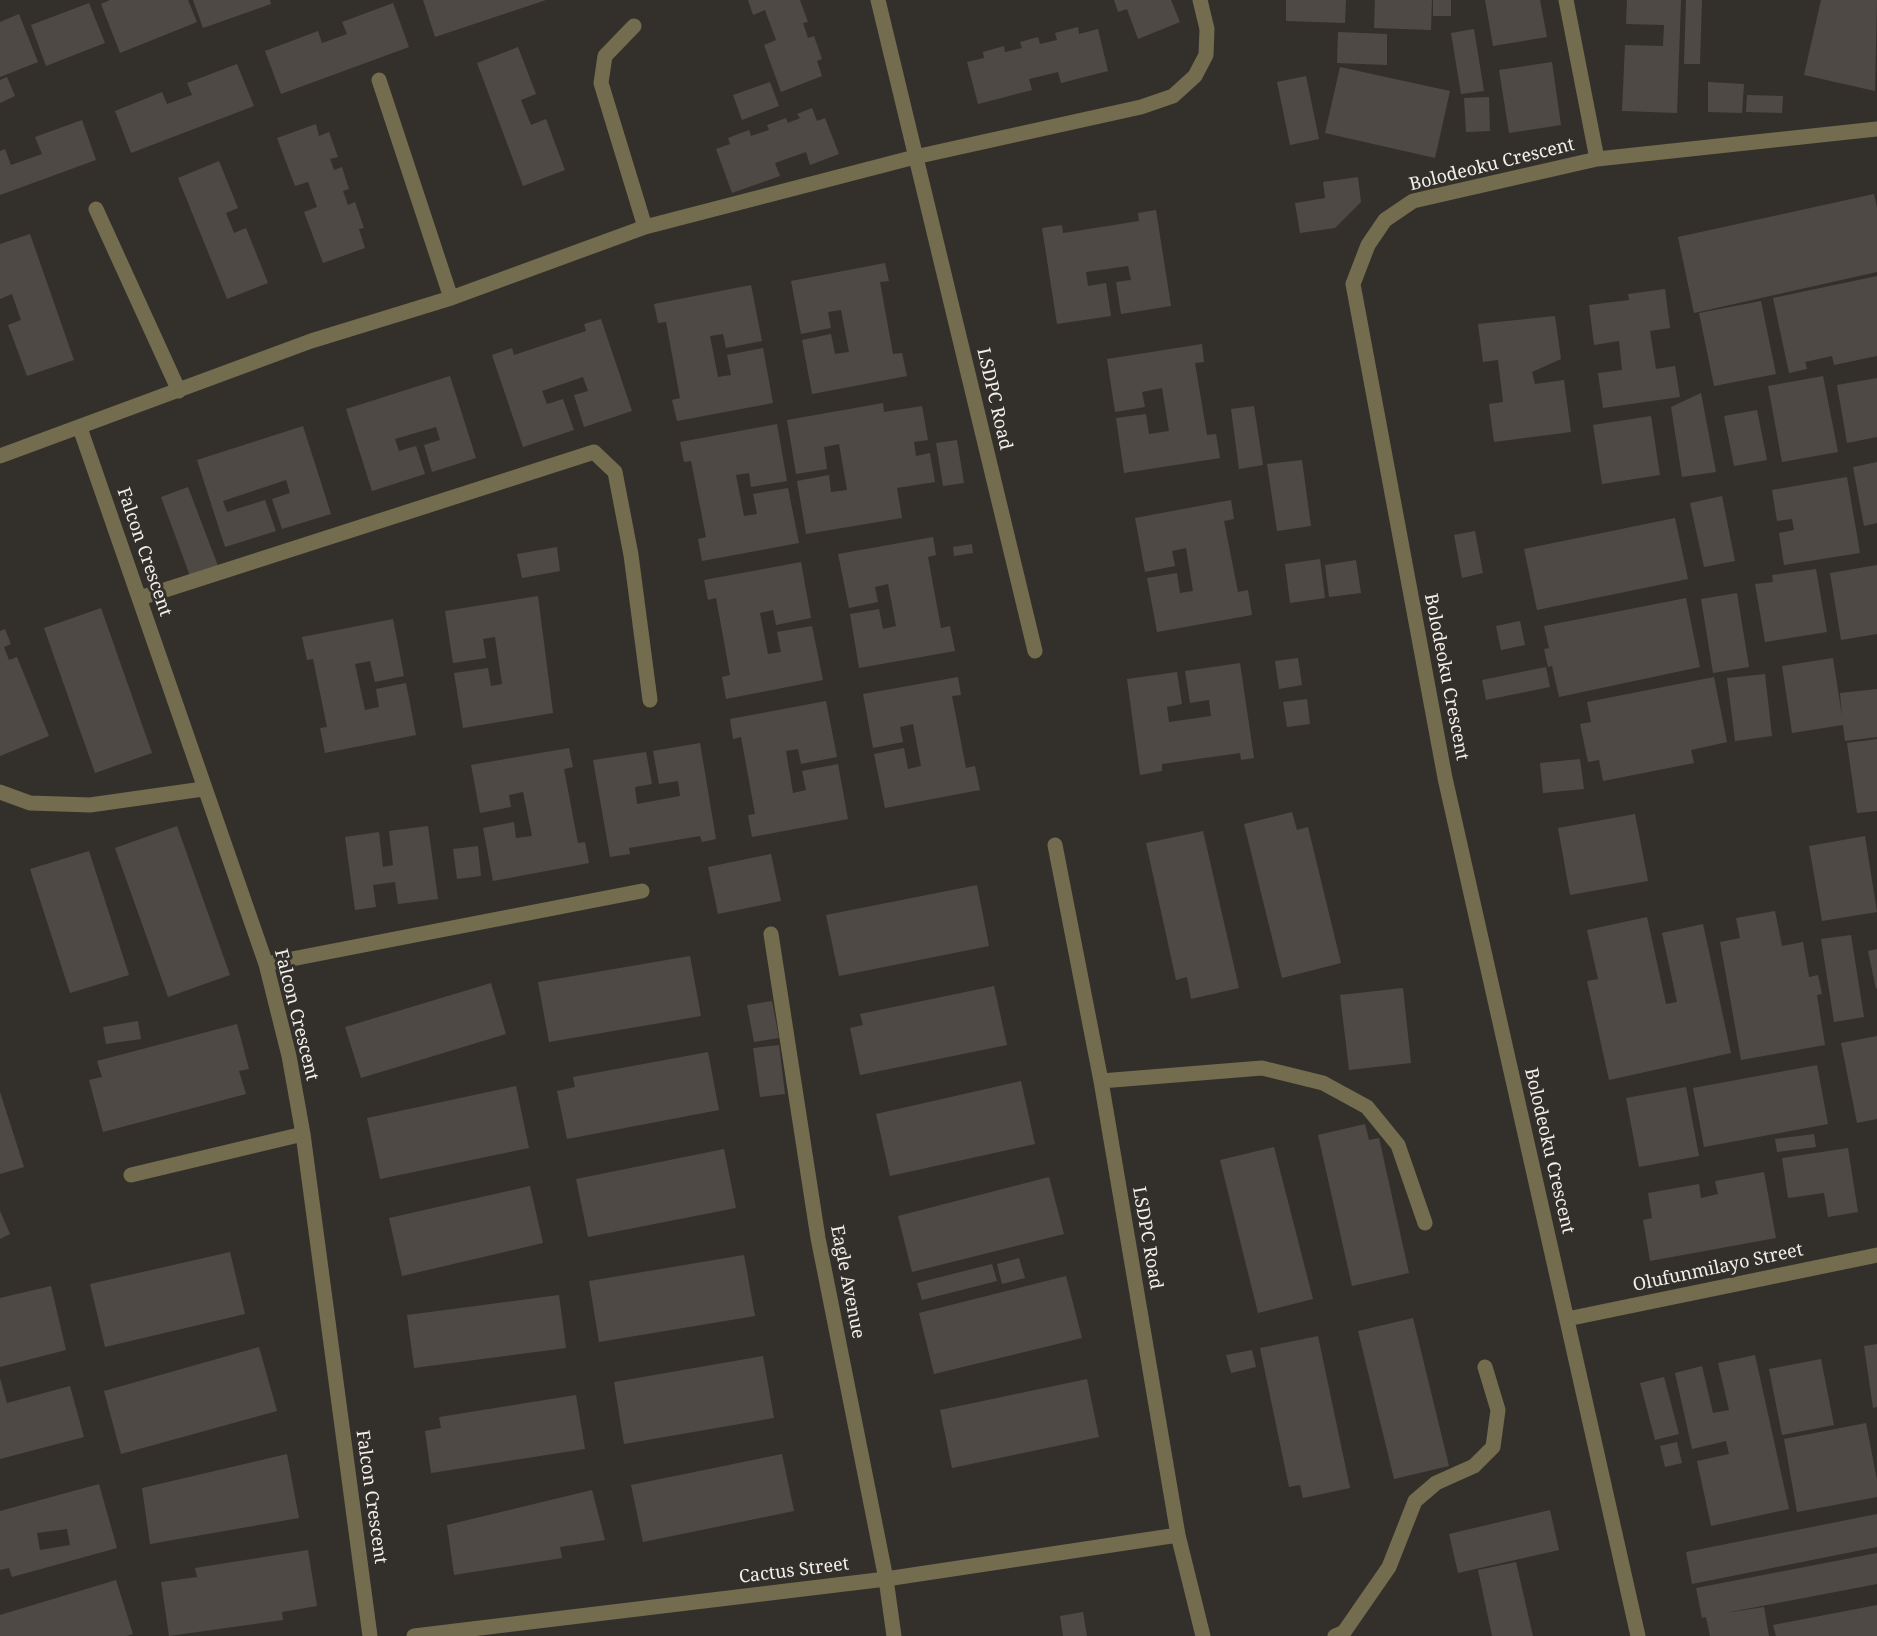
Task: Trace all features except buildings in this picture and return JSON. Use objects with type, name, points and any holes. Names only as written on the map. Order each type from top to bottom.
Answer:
[{"type":"street","name":"LSDPC Road","points":[[878,0],[1035,651]]},
{"type":"street","points":[[0,456],[311,341],[452,298],[645,227],[915,157],[1142,107],[1173,96],[1195,76],[1206,55],[1207,29],[1200,0]]},
{"type":"street","points":[[1566,0],[1597,159]]},
{"type":"street","points":[[633,26],[605,57],[601,83],[645,227]]},
{"type":"street","points":[[379,80],[452,298]]},
{"type":"street","name":"Bolodeoku Crescent","points":[[1638,1636],[1445,778],[1353,284],[1368,245],[1385,220],[1413,201],[1597,159],[1877,129]]},
{"type":"street","points":[[96,209],[179,391]]},
{"type":"street","name":"Falcon Crescent","points":[[80,428],[140,598],[203,789],[266,964],[289,1056],[303,1134],[370,1636]]},
{"type":"street","points":[[140,598],[594,452],[615,472],[631,555],[650,699]]},
{"type":"street","points":[[0,792],[30,803],[90,806],[203,789]]},
{"type":"street","name":"LSDPC Road","points":[[1055,845],[1101,1082],[1178,1535],[1203,1636]]},
{"type":"street","points":[[266,964],[642,891]]},
{"type":"street","name":"Eagle Avenue","points":[[771,934],[818,1238],[886,1579],[894,1636]]},
{"type":"street","points":[[1101,1082],[1262,1068],[1323,1083],[1367,1107],[1398,1145],[1425,1223]]},
{"type":"street","points":[[130,1175],[303,1134]]},
{"type":"street","name":"Olufunmilayo Street","points":[[1567,1319],[1877,1255]]},
{"type":"street","points":[[1335,1636],[1344,1632],[1389,1567],[1415,1501],[1436,1483],[1474,1466],[1493,1447],[1498,1410],[1485,1367]]},
{"type":"street","name":"Cactus Street","points":[[414,1636],[886,1579],[1178,1535]]}]
